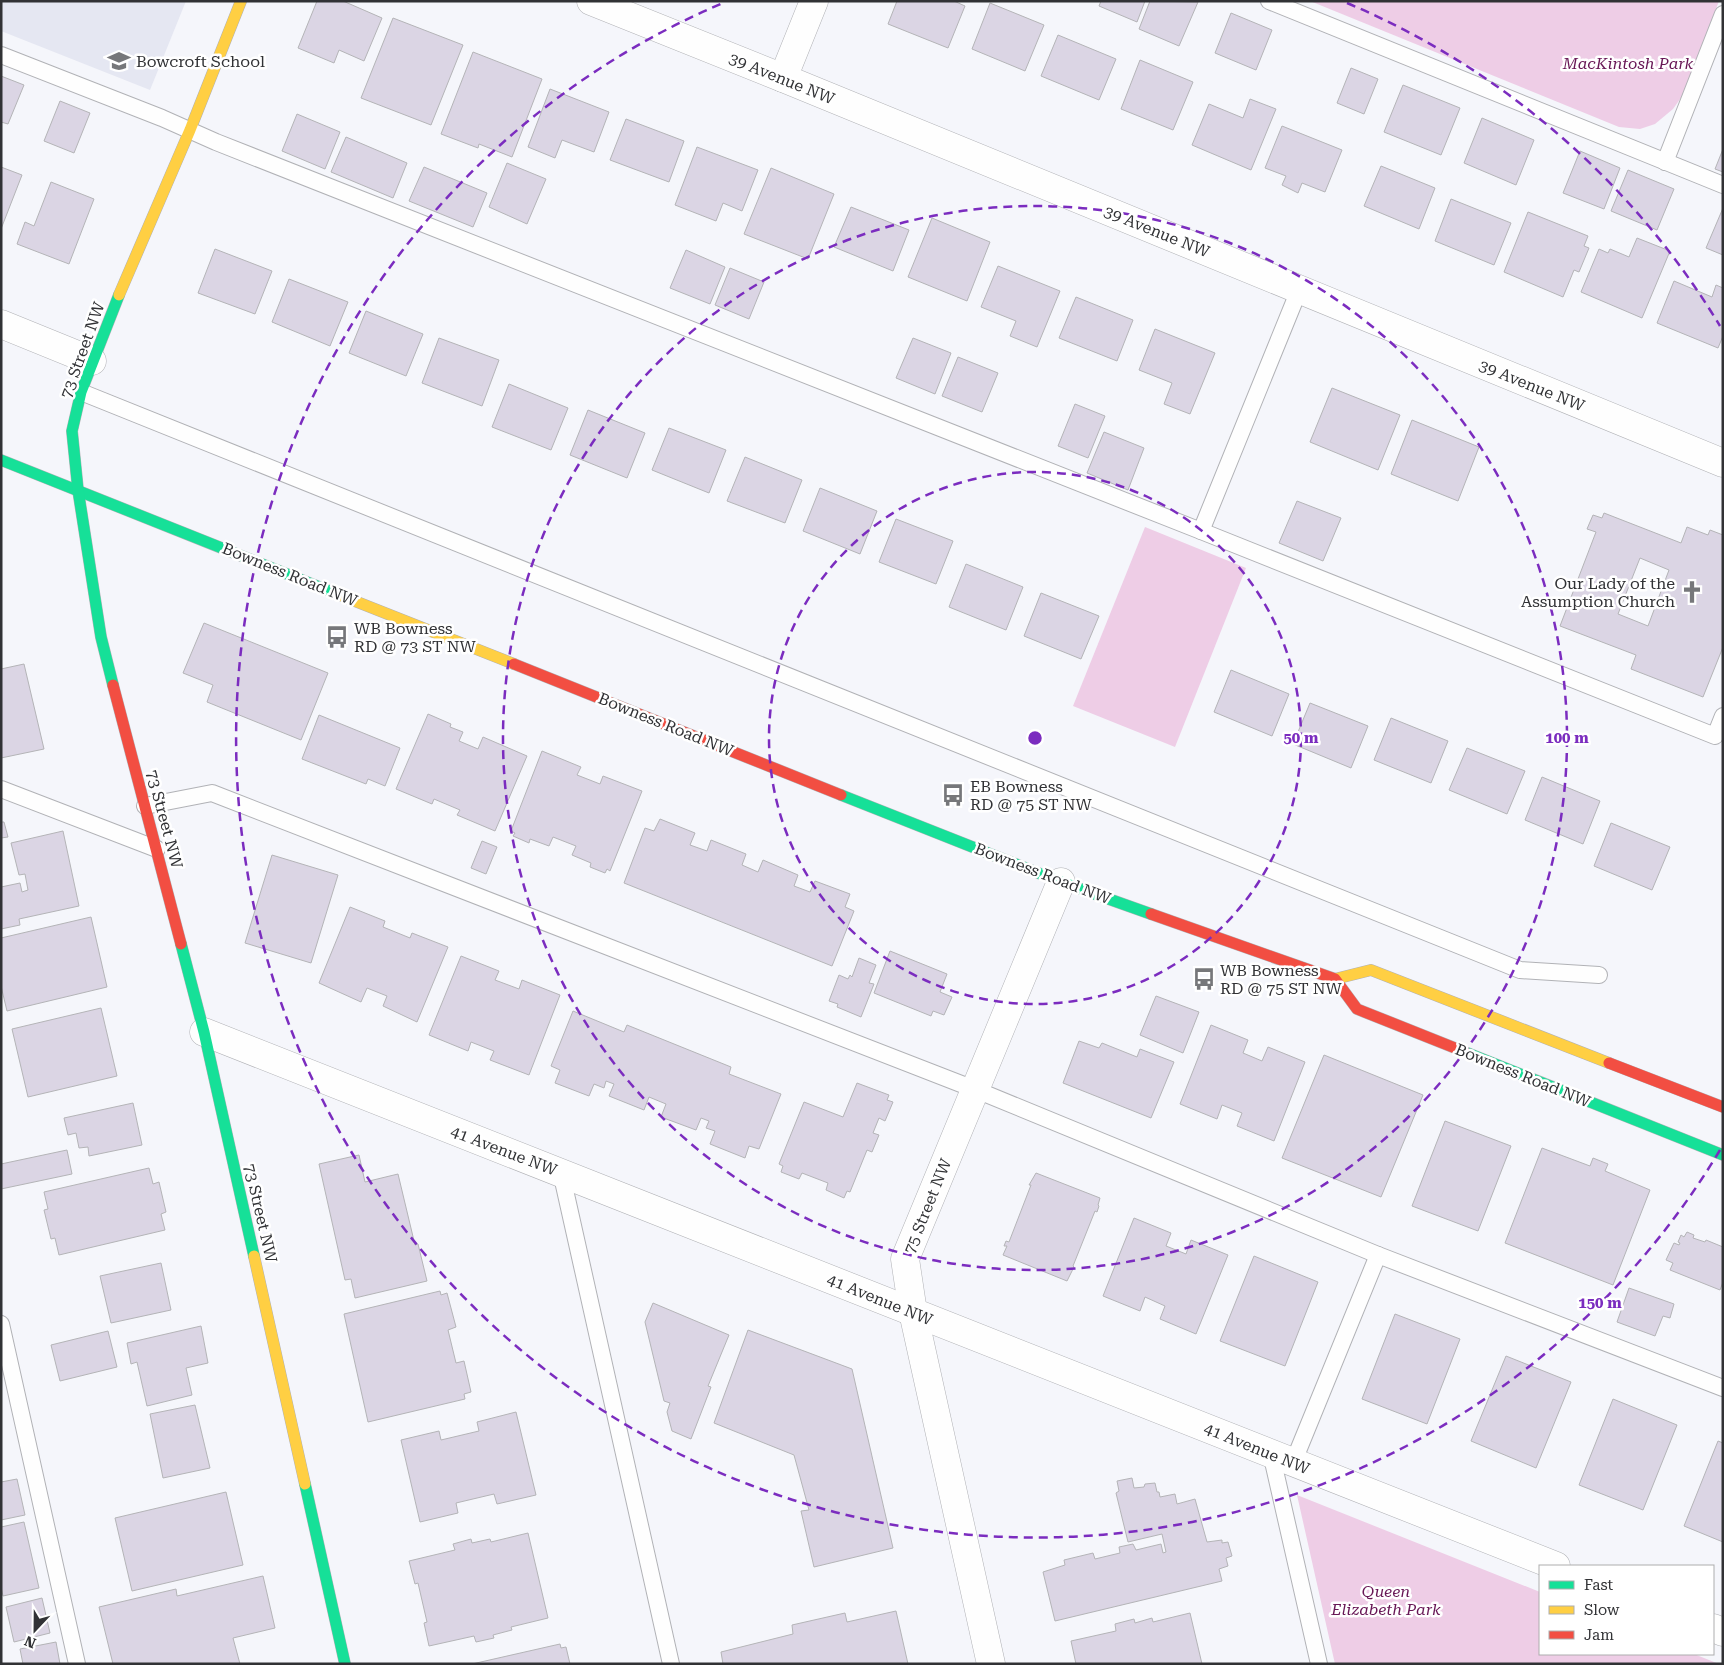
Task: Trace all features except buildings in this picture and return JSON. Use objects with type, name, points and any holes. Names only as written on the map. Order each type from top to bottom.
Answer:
[{"type":"street","name":"73 Street NW","points":[[242,1],[190,130],[92,361],[81,392],[72,431],[78,490],[101,637],[204,1032],[345,1664]]},
{"type":"street","name":"39 Avenue NW","points":[[591,1],[1723,463]]},
{"type":"street","points":[[783,78],[814,1]]},
{"type":"street","points":[[1,324],[92,361]]},
{"type":"street","name":"Bowness Road NW","points":[[1,460],[1060,882],[1335,979],[1357,1009],[1723,1155]]},
{"type":"street","name":"75 Street NW","points":[[991,1664],[913,1312],[905,1258],[1060,882]]},
{"type":"street","points":[[1335,979],[1371,970],[1723,1107]]},
{"type":"street","name":"41 Avenue NW","points":[[204,1032],[1553,1565]]},
{"type":"lane","points":[[1269,1],[1723,185]]},
{"type":"lane","points":[[1665,162],[1723,14]]},
{"type":"lane","points":[[1,55],[1715,736],[1723,716]]},
{"type":"lane","points":[[1201,531],[1299,290]]},
{"type":"lane","points":[[81,392],[1520,970],[1599,975]]},
{"type":"lane","points":[[1,789],[157,850]]},
{"type":"lane","points":[[145,806],[212,793],[974,1089],[1378,1255],[1723,1388]]},
{"type":"lane","points":[[561,1172],[671,1664]]},
{"type":"lane","points":[[1319,1664],[1282,1458],[1378,1255]]},
{"type":"lane","points":[[1,1324],[77,1664]]},
{"type":"shaded area","name":"Bowcroft School","points":[[1,1],[186,1],[150,90],[1,31]]},
{"type":"green space","name":"MacKintosh Park","points":[[1310,1],[1719,1],[1683,95],[1673,109],[1655,124],[1640,129],[1619,127]]},
{"type":"green space","points":[[1145,527],[1246,568],[1175,747],[1073,706]]},
{"type":"green space","name":"Queen Elizabeth Park","points":[[1297,1495],[1539,1592],[1539,1655],[1696,1655],[1719,1664],[1335,1664]]},
{"type":"traffic: fast","points":[[113,685],[101,637],[78,490],[72,431],[81,392],[119,295]]},
{"type":"traffic: fast","points":[[1,460],[337,594]]},
{"type":"traffic: fast","points":[[841,795],[1061,882],[1151,914]]},
{"type":"traffic: fast","points":[[181,944],[204,1032],[254,1256]]},
{"type":"traffic: fast","points":[[1465,1052],[1723,1155]]},
{"type":"traffic: fast","points":[[305,1484],[345,1664]]},
{"type":"traffic: slow","points":[[119,295],[190,130],[241,1]]},
{"type":"traffic: slow","points":[[337,594],[514,664]]},
{"type":"traffic: slow","points":[[1335,979],[1371,970],[1609,1063]]},
{"type":"traffic: slow","points":[[254,1256],[305,1484]]},
{"type":"traffic: jam","points":[[514,664],[841,795]]},
{"type":"traffic: jam","points":[[113,685],[181,944]]},
{"type":"traffic: jam","points":[[1151,914],[1335,979],[1357,1009],[1465,1052]]},
{"type":"traffic: jam","points":[[1609,1063],[1723,1107]]},
{"type":"place","name":"Bowcroft School","points":[[119,61]]},
{"type":"place","name":"Our Lady of the Assumption Church","points":[[1692,592]]},
{"type":"place","name":"WB Bowness RD @ 73 ST NW","points":[[337,637]]},
{"type":"place","name":"EB Bowness RD @ 75 ST NW","points":[[953,795]]},
{"type":"place","name":"WB Bowness RD @ 75 ST NW","points":[[1204,979]]}]
